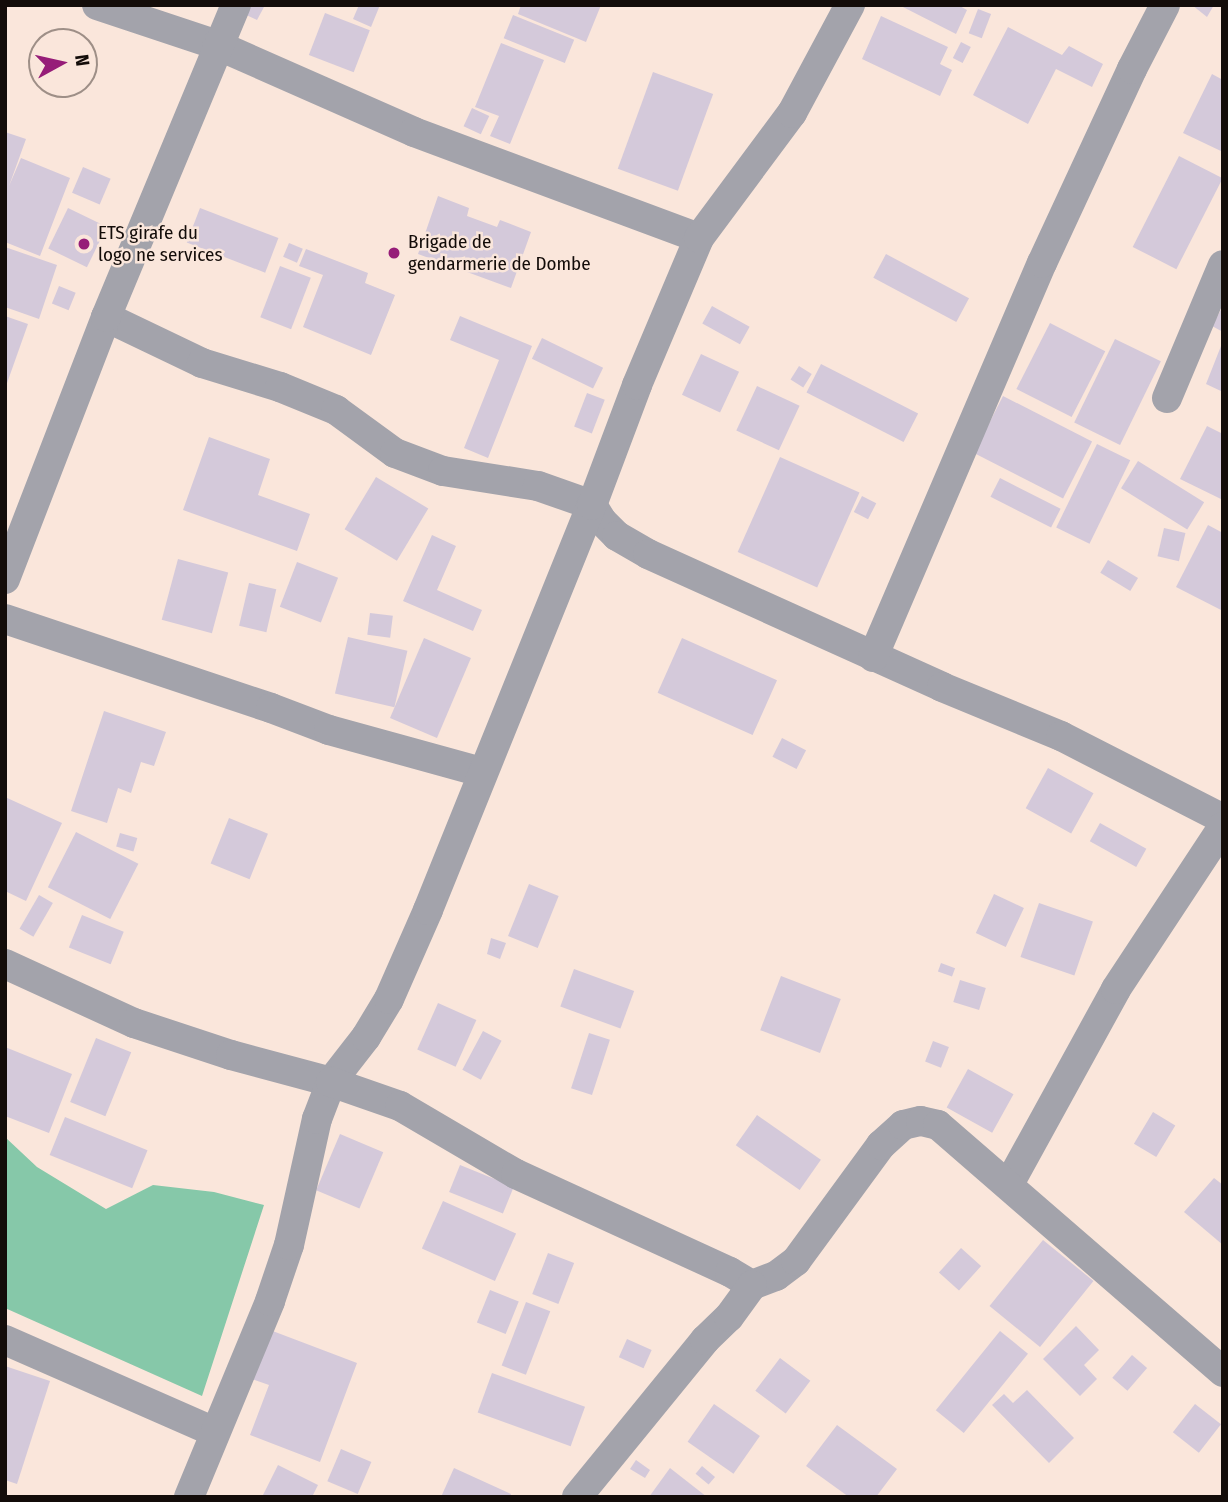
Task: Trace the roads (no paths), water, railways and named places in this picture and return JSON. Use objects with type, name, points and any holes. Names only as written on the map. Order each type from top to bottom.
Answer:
[{"type":"street","points":[[97,5],[217,45],[414,132],[699,238]]},
{"type":"street","points":[[5,579],[106,317],[217,45],[236,5]]},
{"type":"street","points":[[189,1497],[270,1301],[289,1245],[312,1140],[331,1082],[366,1037],[389,999],[428,910],[592,505],[637,385],[699,238],[792,113],[850,5]]},
{"type":"street","points":[[873,657],[1042,263],[1132,69],[1165,5]]},
{"type":"street","points":[[1167,398],[1223,265]]},
{"type":"street","points":[[106,317],[202,363],[280,387],[336,411],[395,453],[443,471],[538,486],[592,505],[602,521],[617,536],[648,554],[873,657],[1061,736],[1223,819]]},
{"type":"street","points":[[5,619],[329,730],[482,772]]},
{"type":"street","points":[[1009,1184],[1116,989],[1223,827]]},
{"type":"street","points":[[5,964],[134,1023],[230,1055],[331,1082],[400,1106],[516,1174],[730,1272],[752,1285]]},
{"type":"street","points":[[578,1497],[705,1340],[729,1317],[752,1285],[776,1276],[796,1261],[881,1145],[904,1125],[921,1121],[938,1125],[1009,1184],[1223,1372]]},
{"type":"street","points":[[5,1340],[215,1432]]},
{"type":"place","name":"ETS girafe du logo ne services","points":[[84,244]]},
{"type":"place","name":"Brigade de gendarmerie de Dombe","points":[[394,253]]}]
